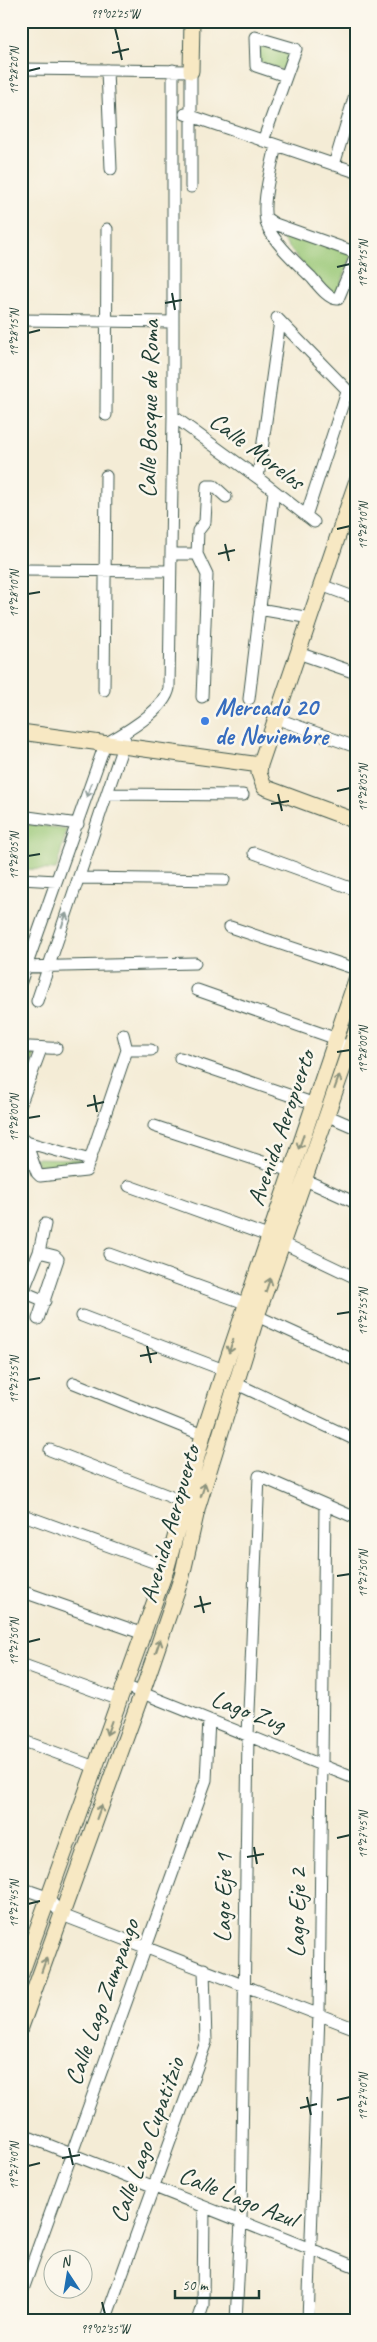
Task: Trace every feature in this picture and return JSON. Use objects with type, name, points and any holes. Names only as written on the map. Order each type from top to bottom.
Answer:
[{"type":"street","points":[[190,187],[192,21]]},
{"type":"street","points":[[21,69],[191,71]]},
{"type":"street","points":[[107,70],[111,169]]},
{"type":"street","name":"Calle Bosque de Roma","points":[[105,744],[128,731],[167,696],[173,416],[173,70]]},
{"type":"street","points":[[263,141],[286,76]]},
{"type":"street","points":[[334,165],[355,96]]},
{"type":"street","points":[[173,110],[356,172]]},
{"type":"street","points":[[266,218],[275,224],[354,252],[355,258],[338,298],[332,298],[270,232],[266,218],[266,203],[276,145]]},
{"type":"street","points":[[106,415],[107,229]]},
{"type":"street","points":[[21,320],[173,322]]},
{"type":"street","points":[[258,478],[278,320],[356,399]]},
{"type":"street","name":"Calle Morelos","points":[[173,416],[258,478],[310,519],[347,391]]},
{"type":"street","points":[[104,690],[106,476]]},
{"type":"street","points":[[356,484],[350,520],[321,585],[275,718],[259,773],[264,787],[356,821]]},
{"type":"street","points":[[202,697],[207,575],[197,554],[198,531],[205,522],[207,486],[214,486],[226,497]]},
{"type":"street","points":[[249,700],[274,491]]},
{"type":"street","points":[[171,554],[197,554]]},
{"type":"street","points":[[21,570],[170,571]]},
{"type":"street","points":[[321,585],[356,598]]},
{"type":"street","points":[[259,610],[310,618]]},
{"type":"street","points":[[298,652],[356,672]]},
{"type":"street","points":[[275,718],[356,748]]},
{"type":"street","name":"Calle Bosque de Roma","points":[[37,1002],[128,731]]},
{"type":"street","points":[[21,732],[260,765]]},
{"type":"street","points":[[21,981],[23,967],[78,824],[105,744]]},
{"type":"street","points":[[108,794],[243,795]]},
{"type":"street","points":[[21,816],[78,824]]},
{"type":"street","points":[[254,853],[356,890]]},
{"type":"street","points":[[79,878],[224,880]]},
{"type":"street","points":[[21,879],[56,881]]},
{"type":"street","points":[[230,927],[356,969]]},
{"type":"street","points":[[23,967],[195,963]]},
{"type":"street","name":"Avenida Aeropuerto","points":[[23,1966],[167,1567],[185,1526],[236,1384],[282,1243],[315,1104],[356,980]]},
{"type":"street","points":[[197,990],[337,1039],[352,1054]]},
{"type":"street","name":"Avenida Aeropuerto","points":[[21,2027],[142,1693],[182,1576],[185,1526],[184,1502],[245,1303],[268,1236],[326,1114],[352,1054],[356,1031]]},
{"type":"street","points":[[24,1140],[37,1174],[40,1176],[85,1172],[126,1050],[123,1034]]},
{"type":"street","points":[[21,1048],[26,1046],[41,1049],[56,1048]]},
{"type":"street","points":[[21,1103],[41,1049]]},
{"type":"street","points":[[126,1050],[150,1050]]},
{"type":"street","points":[[180,1058],[315,1104]]},
{"type":"street","points":[[326,1114],[356,1128]]},
{"type":"street","points":[[154,1126],[297,1175],[356,1203]]},
{"type":"street","points":[[24,1140],[90,1160]]},
{"type":"street","points":[[129,1186],[268,1236],[356,1278]]},
{"type":"street","points":[[45,1224],[39,1252],[22,1292],[45,1301]]},
{"type":"street","points":[[38,1319],[57,1258],[39,1252]]},
{"type":"street","points":[[109,1254],[245,1303]]},
{"type":"street","points":[[82,1316],[224,1370]]},
{"type":"street","points":[[257,1316],[356,1361]]},
{"type":"street","points":[[74,1383],[203,1435]]},
{"type":"street","points":[[236,1384],[356,1440]]},
{"type":"street","points":[[50,1450],[184,1502]]},
{"type":"street","name":"Lago Eje 1","points":[[236,2321],[241,2220],[248,1735],[259,1476],[325,1505]]},
{"type":"street","points":[[325,1505],[356,1518]]},
{"type":"street","name":"Lago Eje 2","points":[[308,2321],[319,2014],[325,1505]]},
{"type":"street","points":[[26,1516],[167,1567]]},
{"type":"street","points":[[21,1591],[144,1634]]},
{"type":"street","name":"Lago Zug","points":[[21,1664],[122,1693],[142,1693],[356,1779]]},
{"type":"street","name":"Calle Lago Zumpango","points":[[21,2295],[144,1947],[206,1780],[209,1720]]},
{"type":"street","points":[[21,1740],[95,1767]]},
{"type":"street","points":[[21,1888],[47,1897],[62,1915],[356,2029]]},
{"type":"street","name":"Calle Lago Cupatitzio","points":[[104,2321],[206,2042],[204,1969]]},
{"type":"street","name":"Calle Lago Azul","points":[[21,2134],[356,2267]]},
{"type":"street","points":[[198,2321],[203,2306],[204,2207]]},
{"type":"green space","points":[[260,44],[290,53],[284,70],[259,62]]},
{"type":"green space","points":[[273,227],[352,254],[336,297],[307,270]]},
{"type":"green space","points":[[21,823],[67,829],[56,870],[21,869]]},
{"type":"green space","points":[[21,1055],[35,1055],[21,1088]]},
{"type":"green space","points":[[36,1158],[81,1159],[80,1171],[43,1175]]},
{"type":"place","name":"Mercado 20 de Noviembre","points":[[205,721]]}]
